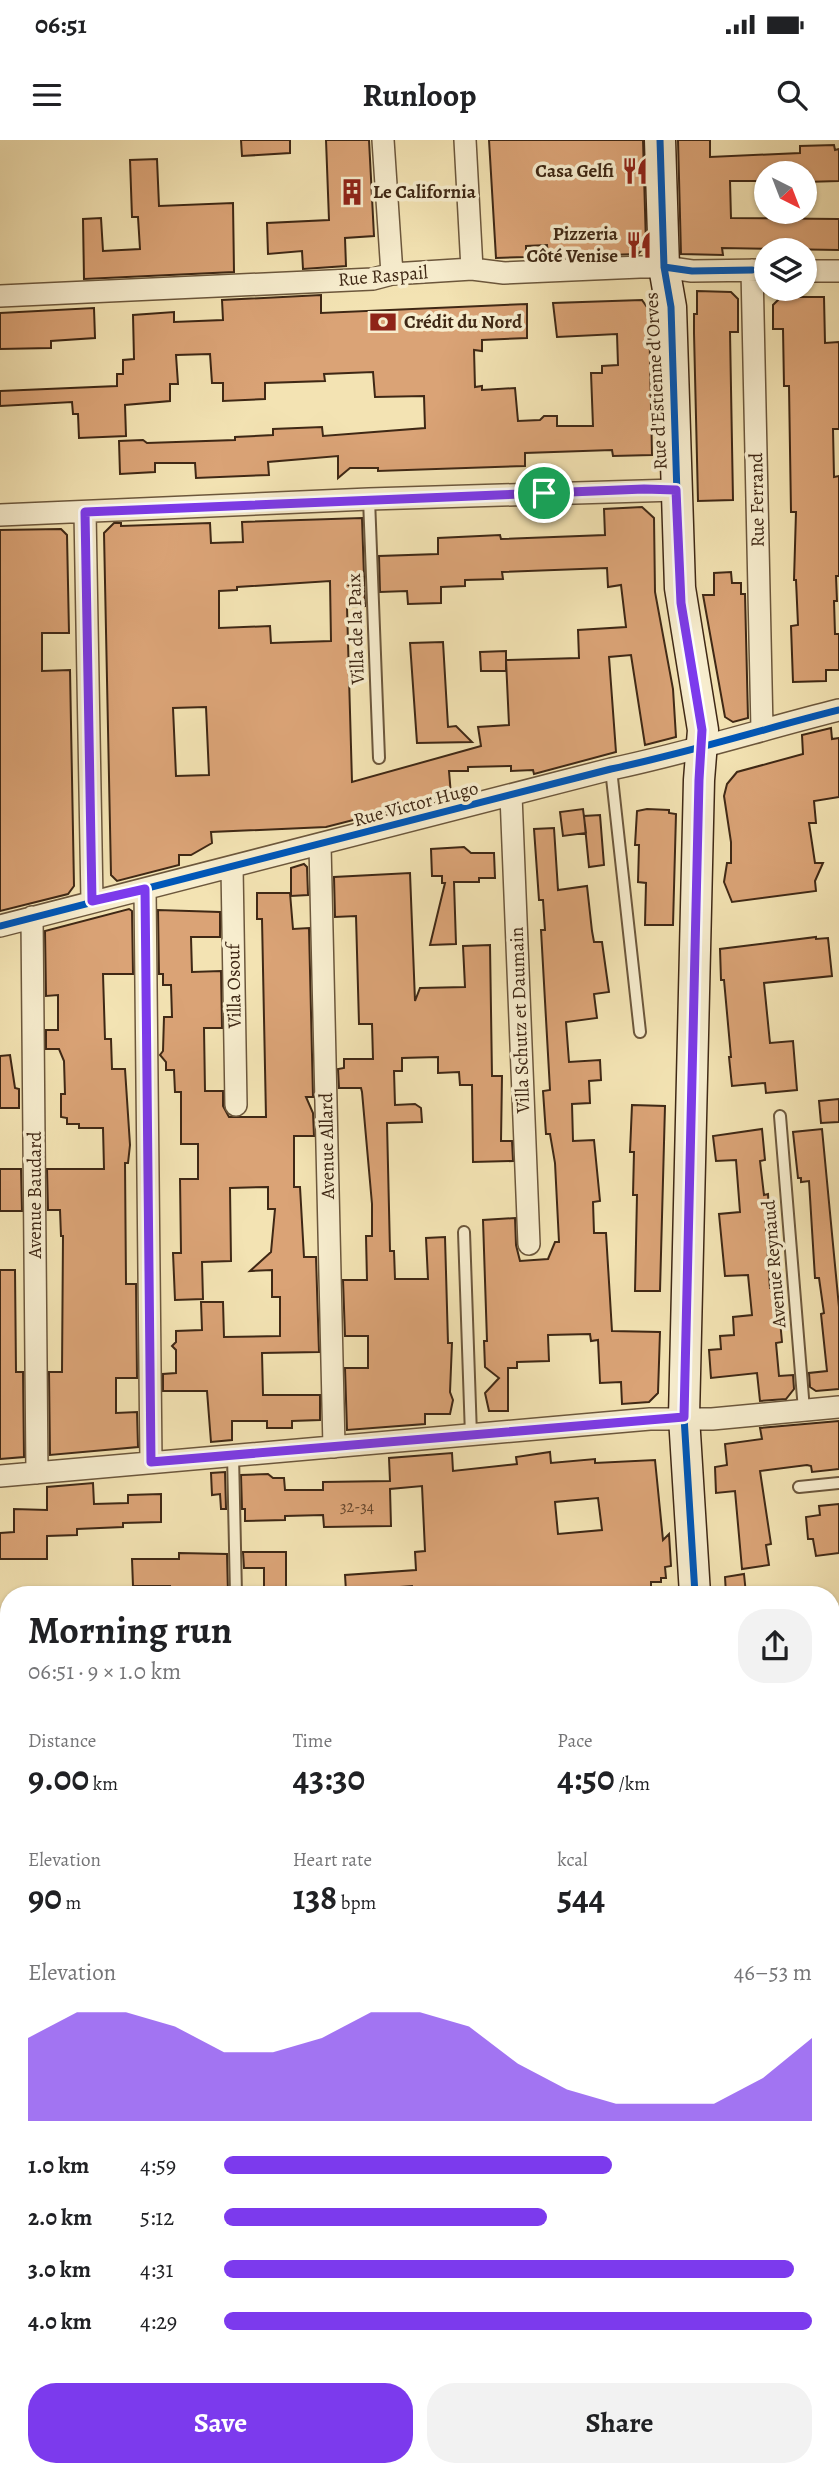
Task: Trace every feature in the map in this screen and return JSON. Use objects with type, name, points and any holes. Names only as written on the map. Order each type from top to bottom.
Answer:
[{"type":"street","points":[[383,140],[392,274]]},
{"type":"street","points":[[465,140],[472,269]]},
{"type":"street","name":"Rue d'Estienne d'Orves","points":[[660,140],[664,267],[671,307],[681,603],[702,722],[684,1417],[695,1586]]},
{"type":"street","name":"Rue Raspail","points":[[0,296],[373,279],[392,274],[472,269],[504,273],[664,267],[692,271],[754,270]]},
{"type":"street","points":[[817,271],[839,271]]},
{"type":"street","name":"Rue Ferrand","points":[[759,301],[762,729]]},
{"type":"street","points":[[0,515],[369,499],[676,490]]},
{"type":"street","points":[[85,512],[92,901]]},
{"type":"street","name":"Rue Victor Hugo","points":[[0,926],[611,769],[667,757],[702,745],[839,710]]},
{"type":"street","name":"Villa Schutz et Daumain","points":[[512,795],[529,1244]]},
{"type":"street","name":"Avenue Allard","points":[[320,845],[334,1447]]},
{"type":"street","name":"Villa Osouf","points":[[232,867],[236,1105]]},
{"type":"street","points":[[145,889],[151,1462]]},
{"type":"street","name":"Avenue Baudard","points":[[32,917],[37,1473]]},
{"type":"street","points":[[0,1476],[684,1417],[712,1419],[839,1407]]},
{"type":"lane","name":"Villa de la Paix","points":[[369,499],[379,758]]},
{"type":"lane","points":[[611,769],[640,1032]]},
{"type":"lane","name":"Avenue Reynaud","points":[[780,1116],[804,1410]]},
{"type":"lane","points":[[464,1232],[471,1435]]},
{"type":"lane","points":[[233,1455],[236,1586]]},
{"type":"lane","points":[[799,1487],[839,1483]]},
{"type":"building","points":[[241,140],[290,140],[290,153],[242,156]]},
{"type":"building","points":[[326,140],[369,140],[374,236],[345,238],[346,266],[303,269],[302,251],[268,254],[267,223],[329,220]]},
{"type":"building","points":[[489,140],[643,140],[646,245],[638,254],[548,257],[547,245],[526,246],[526,257],[496,258]]},
{"type":"building","points":[[678,140],[710,140],[710,157],[800,153],[800,146],[834,145],[835,150],[839,149],[839,181],[817,182],[817,161],[754,161],[754,181],[730,181],[731,218],[754,218],[754,224],[817,224],[817,219],[839,219],[839,250],[817,250],[817,238],[754,238],[754,249],[722,248],[723,255],[681,254]]},
{"type":"building","points":[[157,159],[159,206],[233,203],[234,272],[84,279],[83,219],[101,218],[103,251],[140,249],[138,217],[132,217],[130,160]]},
{"type":"building","points":[[697,291],[731,292],[738,299],[738,332],[730,332],[733,500],[698,501],[694,333]]},
{"type":"building","points":[[321,295],[321,313],[527,304],[527,338],[482,340],[482,351],[474,350],[475,387],[482,386],[482,390],[515,388],[518,421],[557,416],[557,426],[593,426],[591,373],[602,373],[602,366],[618,365],[617,334],[557,337],[553,303],[642,300],[649,310],[652,455],[613,456],[612,450],[525,453],[525,466],[378,471],[378,468],[350,468],[338,478],[338,456],[268,462],[269,475],[196,478],[195,463],[155,463],[155,472],[120,474],[119,441],[143,440],[147,443],[235,440],[235,437],[273,435],[273,429],[322,427],[323,436],[425,428],[424,396],[375,397],[373,372],[324,374],[325,381],[265,383],[265,399],[223,401],[223,383],[212,383],[210,354],[176,355],[178,384],[170,384],[170,401],[125,405],[126,436],[79,438],[78,414],[73,414],[72,402],[0,406],[0,391],[117,386],[117,374],[123,374],[123,360],[134,359],[133,315],[174,312],[174,322],[223,320],[222,300]]},
{"type":"building","points":[[817,297],[824,297],[825,343],[839,342],[839,429],[833,429],[834,477],[839,476],[839,576],[836,576],[837,601],[834,601],[835,634],[839,634],[839,670],[826,670],[826,681],[793,682],[791,626],[798,625],[794,580],[796,512],[791,512],[789,386],[784,386],[783,329],[773,329],[773,305],[777,301],[817,301]]},
{"type":"building","points":[[94,308],[95,338],[51,341],[51,348],[0,349],[0,313]]},
{"type":"building","points":[[642,507],[654,518],[655,592],[673,689],[676,737],[645,745],[631,655],[609,657],[616,752],[534,774],[533,770],[511,771],[511,766],[468,767],[468,771],[449,771],[451,795],[326,827],[211,832],[212,843],[191,855],[179,855],[179,865],[117,881],[111,875],[104,533],[114,523],[121,523],[121,526],[210,523],[211,543],[243,542],[242,522],[362,518],[365,606],[347,607],[352,782],[481,746],[478,727],[509,725],[506,660],[579,658],[578,630],[626,627],[621,585],[608,587],[607,568],[502,572],[503,579],[465,580],[465,586],[441,587],[441,603],[408,604],[407,591],[380,592],[379,556],[438,554],[438,538],[500,535],[501,539],[605,535],[604,509]],"holes":[[[330,581],[331,641],[271,643],[270,626],[219,628],[219,591],[237,590],[237,587]],[[206,707],[209,775],[176,776],[173,708]]]},
{"type":"building","points":[[61,529],[67,535],[69,633],[42,633],[42,671],[70,670],[74,886],[68,894],[0,911],[0,530]]},
{"type":"building","points":[[731,572],[732,583],[741,583],[741,594],[745,594],[748,718],[733,722],[725,717],[703,595],[714,595],[714,573]]},
{"type":"building","points":[[443,642],[448,727],[456,726],[472,742],[417,743],[410,643]]},
{"type":"building","points":[[506,651],[506,671],[481,671],[480,652]]},
{"type":"building","points":[[831,728],[832,739],[839,738],[839,797],[814,801],[816,823],[809,823],[815,863],[823,863],[815,881],[816,891],[732,902],[724,882],[727,863],[731,863],[731,842],[724,796],[727,784],[737,772],[803,754],[802,735]]},
{"type":"building","points":[[583,809],[586,833],[563,836],[560,812]]},
{"type":"building","points":[[669,810],[669,813],[676,814],[673,925],[645,925],[646,883],[638,882],[639,845],[635,845],[637,811]]},
{"type":"building","points":[[600,815],[604,865],[589,867],[584,816]]},
{"type":"building","points":[[554,828],[558,890],[587,886],[594,942],[602,942],[609,992],[594,994],[597,1018],[566,1022],[569,1062],[600,1060],[601,1080],[589,1081],[590,1103],[572,1104],[573,1141],[594,1140],[600,1201],[593,1202],[594,1233],[606,1233],[612,1331],[660,1332],[658,1393],[649,1402],[622,1404],[621,1382],[600,1383],[598,1340],[591,1341],[590,1334],[548,1335],[549,1361],[517,1362],[517,1368],[508,1368],[508,1411],[489,1411],[485,1393],[499,1378],[485,1367],[484,1341],[487,1341],[483,1220],[515,1218],[516,1245],[520,1261],[548,1259],[555,1242],[559,1242],[555,1163],[550,1134],[546,1134],[543,1091],[550,1090],[541,930],[545,930],[543,900],[539,900],[534,829]]},
{"type":"building","points":[[464,847],[471,853],[494,853],[495,878],[479,878],[479,882],[454,882],[456,944],[430,945],[445,883],[442,883],[442,876],[432,876],[431,849]]},
{"type":"building","points":[[304,864],[307,867],[308,895],[291,896],[291,868]]},
{"type":"building","points":[[410,873],[415,1001],[420,988],[465,987],[463,946],[490,945],[492,1076],[502,1076],[501,1141],[512,1141],[513,1161],[473,1162],[472,1085],[460,1085],[459,1072],[438,1073],[438,1057],[402,1058],[402,1071],[394,1071],[395,1105],[415,1104],[421,1108],[422,1122],[387,1123],[390,1251],[394,1251],[395,1279],[428,1279],[426,1238],[445,1237],[448,1343],[452,1343],[450,1392],[453,1400],[450,1414],[425,1414],[425,1424],[347,1430],[345,1368],[368,1368],[368,1336],[345,1336],[343,1280],[367,1280],[366,1236],[372,1236],[372,1204],[361,1088],[339,1088],[338,1069],[344,1068],[344,1059],[373,1059],[372,1024],[359,1024],[356,916],[335,917],[334,877]]},
{"type":"building","points":[[257,893],[290,893],[293,929],[309,928],[313,1097],[306,1097],[313,1113],[314,1136],[294,1136],[294,1187],[300,1187],[304,1257],[316,1257],[319,1352],[262,1353],[263,1395],[320,1395],[320,1420],[292,1421],[292,1428],[267,1428],[267,1421],[232,1421],[232,1440],[211,1442],[207,1391],[163,1391],[163,1374],[176,1373],[176,1350],[172,1346],[176,1342],[176,1331],[202,1330],[201,1302],[223,1302],[224,1337],[280,1336],[280,1297],[272,1297],[272,1270],[250,1271],[271,1252],[275,1209],[268,1209],[268,1187],[230,1188],[231,1261],[202,1262],[203,1299],[175,1300],[173,1253],[181,1253],[180,1179],[198,1179],[198,1144],[181,1144],[181,1092],[175,1092],[174,1070],[166,1070],[166,1062],[160,1055],[163,1051],[164,1017],[172,1017],[171,985],[163,985],[163,974],[159,974],[158,910],[220,912],[220,937],[191,937],[192,972],[221,971],[222,1028],[204,1028],[205,1091],[223,1091],[223,1106],[229,1117],[266,1117],[262,919],[257,919]]},
{"type":"building","points":[[129,909],[132,911],[133,974],[103,974],[105,1039],[111,1039],[112,1069],[125,1069],[130,1145],[128,1163],[125,1163],[126,1284],[136,1284],[137,1378],[116,1378],[116,1413],[137,1412],[138,1447],[50,1455],[49,1372],[62,1372],[63,1236],[60,1210],[48,1210],[47,1169],[104,1169],[103,1128],[79,1128],[79,1124],[67,1124],[67,1118],[61,1117],[61,1094],[65,1094],[64,1061],[59,1049],[46,1049],[46,1030],[58,1030],[58,995],[46,996],[45,931]]},
{"type":"building","points":[[816,937],[828,938],[832,976],[764,983],[770,1043],[793,1041],[797,1090],[766,1093],[765,1083],[732,1086],[720,949]]},
{"type":"building","points":[[10,1055],[15,1088],[19,1089],[19,1108],[0,1108],[0,1056]]},
{"type":"building","points":[[839,1099],[839,1122],[821,1123],[819,1101]]},
{"type":"building","points":[[632,1105],[665,1106],[660,1291],[635,1291],[637,1195],[633,1195],[634,1152],[630,1152]]},
{"type":"building","points":[[762,1129],[765,1160],[760,1161],[764,1195],[768,1194],[769,1214],[765,1214],[770,1288],[777,1288],[782,1342],[776,1343],[779,1376],[793,1375],[794,1389],[786,1399],[760,1401],[757,1373],[711,1378],[709,1350],[721,1349],[720,1336],[734,1335],[733,1317],[752,1315],[748,1275],[725,1276],[719,1214],[740,1212],[736,1160],[716,1161],[713,1136]]},
{"type":"building","points":[[822,1129],[839,1307],[839,1389],[816,1391],[810,1387],[809,1373],[827,1371],[821,1314],[824,1313],[819,1278],[815,1278],[809,1181],[801,1182],[801,1178],[798,1178],[793,1132]]},
{"type":"building","points":[[0,1169],[21,1169],[22,1211],[0,1211]]},
{"type":"building","points":[[0,1270],[15,1270],[16,1372],[23,1372],[24,1457],[0,1459]]},
{"type":"building","points":[[839,1421],[839,1469],[812,1472],[811,1466],[807,1465],[760,1471],[771,1544],[766,1545],[769,1565],[742,1569],[735,1491],[716,1493],[715,1467],[727,1465],[725,1444],[762,1439],[760,1428]]},
{"type":"building","points":[[550,1452],[551,1463],[595,1459],[595,1463],[655,1460],[663,1540],[669,1534],[671,1566],[665,1567],[666,1578],[661,1578],[661,1582],[651,1582],[651,1586],[346,1586],[345,1575],[416,1570],[415,1552],[425,1551],[422,1486],[390,1489],[391,1526],[324,1527],[323,1515],[245,1521],[245,1509],[242,1509],[241,1475],[268,1474],[273,1478],[284,1478],[285,1490],[323,1490],[323,1482],[390,1481],[389,1458],[452,1453],[453,1471],[517,1464],[516,1457]],"holes":[[[598,1498],[602,1530],[558,1534],[555,1502]]]},
{"type":"building","points":[[225,1472],[226,1509],[221,1509],[220,1494],[212,1495],[211,1473]]},
{"type":"building","points":[[93,1483],[94,1504],[128,1503],[128,1495],[161,1494],[161,1522],[123,1523],[123,1527],[77,1529],[77,1535],[47,1536],[47,1559],[0,1559],[0,1533],[14,1532],[14,1509],[47,1510],[47,1487]]},
{"type":"building","points":[[839,1504],[839,1553],[816,1556],[813,1539],[808,1539],[806,1517],[820,1515],[819,1506]]},
{"type":"building","points":[[243,1552],[286,1552],[286,1586],[264,1586],[264,1568],[244,1568]]},
{"type":"building","points":[[179,1553],[227,1554],[228,1586],[133,1586],[132,1559],[179,1559]]},
{"type":"building","points":[[744,1574],[745,1586],[726,1586],[725,1577]]},
{"type":"cycle path","points":[[660,140],[664,267],[671,307],[680,588],[703,730],[699,780],[684,1417],[695,1586]]},
{"type":"cycle path","points":[[664,267],[692,271],[752,270]]},
{"type":"cycle path","points":[[0,926],[839,710]]},
{"type":"place","name":"Casa Gelfi","points":[[635,171]]},
{"type":"place","name":"Le California","points":[[352,192]]},
{"type":"place","name":"Pizzeria Côté Venise","points":[[639,245]]},
{"type":"place","name":"Crédit du Nord","points":[[383,322]]},
{"type":"route","points":[[676,490],[681,603],[703,738],[699,780],[684,1417],[151,1462],[145,889],[92,901],[85,512],[544,493],[676,490]]}]
